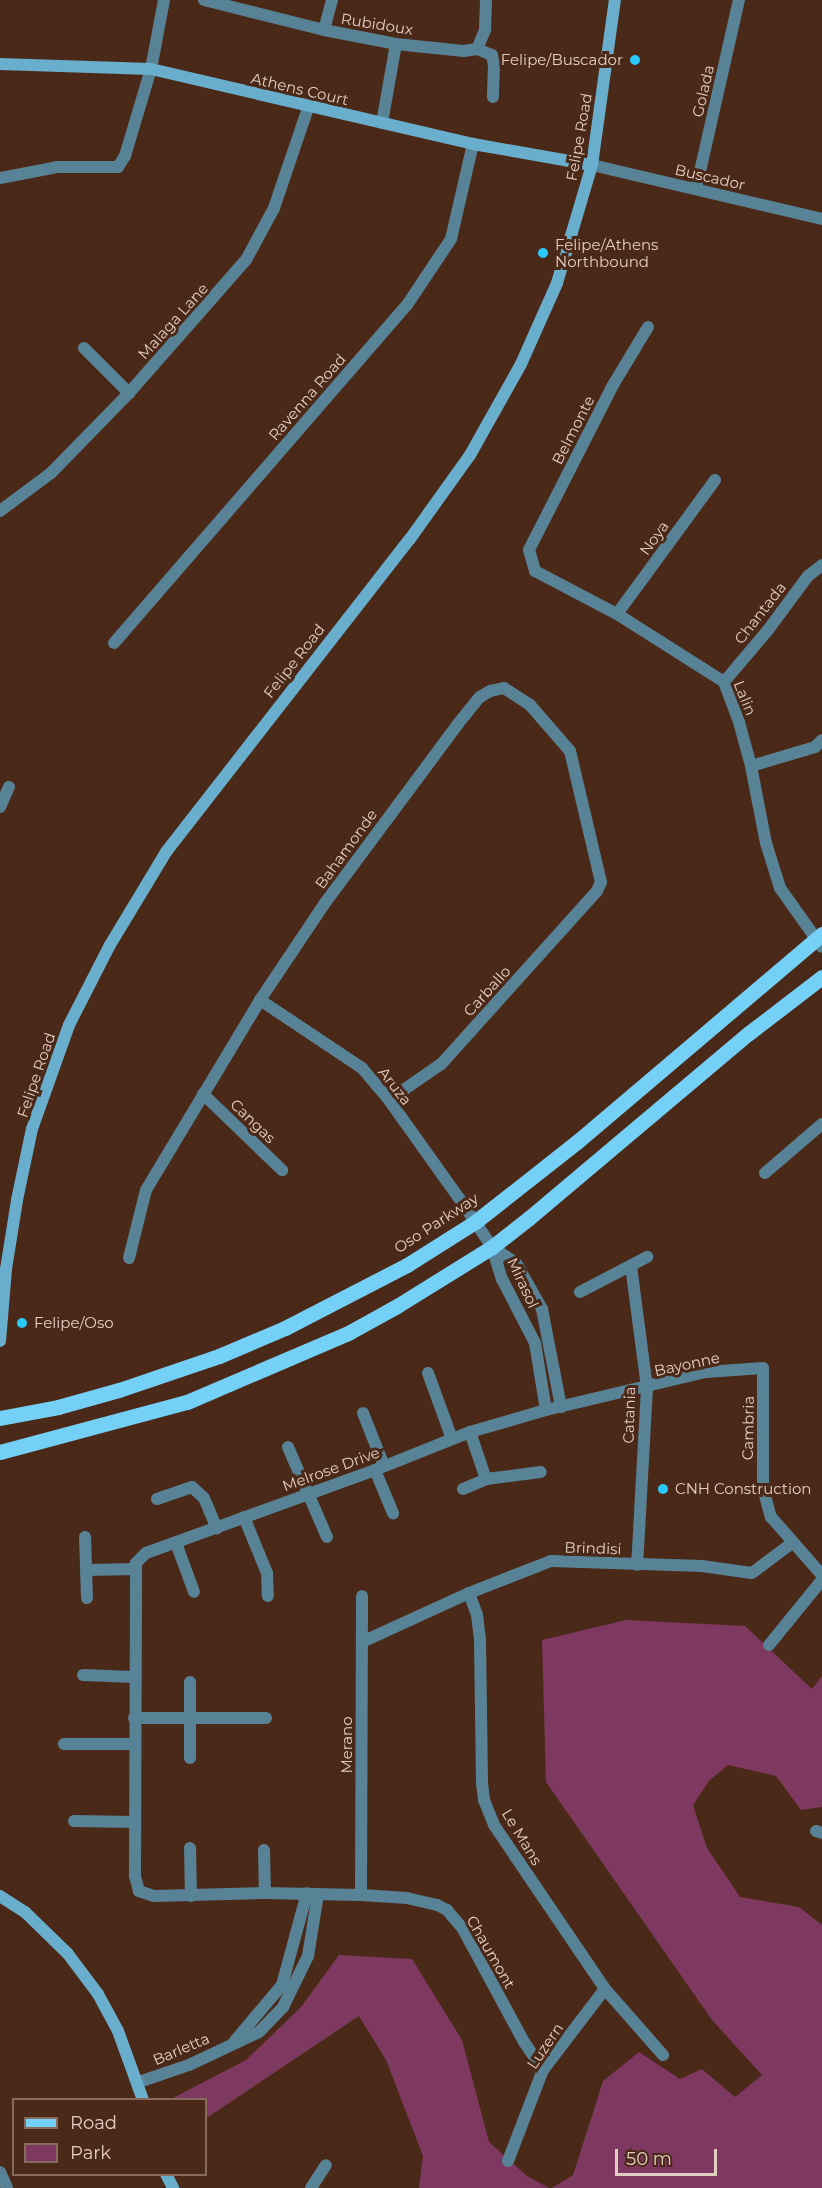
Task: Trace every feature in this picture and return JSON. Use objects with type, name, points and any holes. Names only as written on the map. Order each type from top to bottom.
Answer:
[{"type":"main road","name":"Felipe Road","points":[[0,1341],[6,1269],[32,1129],[69,1025],[110,945],[166,852],[410,539],[470,455],[521,364],[557,283],[592,165],[615,0]]},
{"type":"main road","name":"Athens Court","points":[[0,64],[151,69],[308,108],[474,144],[592,165]]},
{"type":"main road","name":"Oso Parkway","points":[[0,1418],[119,1390],[219,1356],[285,1328],[356,1293],[474,1222],[578,1141],[820,940]]},
{"type":"main road","points":[[0,1452],[187,1402],[350,1332],[492,1247],[575,1182],[749,1033],[822,977]]},
{"type":"main road","points":[[0,1896],[25,1912],[68,1954],[98,1994],[118,2031],[139,2082],[143,2098]]},
{"type":"street","points":[[0,178],[57,167],[118,167],[125,156],[151,69],[164,0]]},
{"type":"street","name":"Rubidoux","points":[[204,0],[324,30],[396,44],[464,51],[477,49]]},
{"type":"street","points":[[324,30],[332,0]]},
{"type":"street","points":[[486,0],[485,30],[477,49],[492,55],[495,66],[493,97]]},
{"type":"street","name":"Golada","points":[[696,189],[739,0]]},
{"type":"street","points":[[382,123],[396,44]]},
{"type":"street","name":"Malaga Lane","points":[[0,511],[51,473],[129,393],[246,260],[274,208],[308,108]]},
{"type":"street","name":"Ravenna Road","points":[[114,643],[407,305],[451,238],[474,144]]},
{"type":"street","name":"Buscador","points":[[592,165],[822,219]]},
{"type":"street","name":"Belmonte","points":[[530,550],[613,385],[648,327]]},
{"type":"street","points":[[84,348],[129,393]]},
{"type":"street","name":"Noya","points":[[617,614],[715,480]]},
{"type":"street","name":"Lalin","points":[[530,550],[536,571],[617,614],[724,682],[739,722],[751,766],[766,843],[780,888],[820,940]]},
{"type":"street","name":"Chantada","points":[[724,682],[768,630],[808,576],[822,565]]},
{"type":"street","name":"Bahamonde","points":[[129,1258],[146,1190],[260,1000],[325,903],[394,809],[457,725],[480,697],[490,691],[504,688],[530,705],[570,751],[600,872],[601,882],[597,891]]},
{"type":"street","points":[[751,766],[815,747],[822,740]]},
{"type":"street","points":[[0,807],[9,787]]},
{"type":"street","name":"Carballo","points":[[388,1100],[441,1064],[597,891]]},
{"type":"street","name":"Aruza","points":[[260,1000],[362,1068],[388,1100],[474,1222]]},
{"type":"street","name":"Cangas","points":[[203,1094],[282,1170]]},
{"type":"street","points":[[765,1173],[822,1124]]},
{"type":"street","name":"Mirasol","points":[[474,1222],[492,1247],[502,1279],[530,1331],[537,1352],[546,1410]]},
{"type":"street","name":"Mirasol","points":[[492,1247],[516,1263],[542,1309],[561,1407]]},
{"type":"street","points":[[580,1292],[647,1257]]},
{"type":"street","name":"Catania","points":[[631,1266],[647,1388],[637,1565]]},
{"type":"street","name":"Mirasol","points":[[530,1331],[546,1326]]},
{"type":"street","name":"Bayonne","points":[[546,1410],[647,1388],[706,1372],[764,1369]]},
{"type":"street","name":"Cambria","points":[[764,1369],[763,1488],[771,1518],[822,1575]]},
{"type":"street","points":[[428,1373],[452,1439]]},
{"type":"street","name":"Melrose Drive","points":[[134,1569],[146,1553],[379,1468],[470,1432],[546,1410]]},
{"type":"street","points":[[363,1413],[393,1513]]},
{"type":"street","points":[[470,1432],[486,1479]]},
{"type":"street","points":[[288,1447],[327,1537]]},
{"type":"street","points":[[463,1489],[486,1479],[541,1472]]},
{"type":"street","points":[[158,1499],[192,1486],[204,1498],[218,1528]]},
{"type":"street","points":[[244,1517],[267,1573],[268,1596]]},
{"type":"street","points":[[85,1537],[87,1598]]},
{"type":"street","points":[[176,1543],[194,1592]]},
{"type":"street","name":"Brindisi","points":[[362,1642],[468,1593],[551,1561],[702,1566],[752,1573],[792,1543]]},
{"type":"street","points":[[86,1570],[134,1569],[135,1876],[139,1891],[154,1896],[313,1894]]},
{"type":"street","points":[[769,1645],[822,1580]]},
{"type":"street","name":"Le Mans","points":[[468,1593],[477,1615],[480,1639],[480,1767],[484,1800],[494,1825],[605,1989],[663,2055]]},
{"type":"street","name":"Merano","points":[[361,1895],[362,1596]]},
{"type":"street","points":[[83,1675],[134,1677]]},
{"type":"street","points":[[190,1682],[190,1758]]},
{"type":"street","points":[[134,1718],[266,1718]]},
{"type":"street","points":[[64,1744],[134,1744]]},
{"type":"street","points":[[74,1821],[135,1822]]},
{"type":"street","points":[[190,1848],[191,1896]]},
{"type":"street","points":[[264,1850],[265,1893]]},
{"type":"street","name":"Chaumont","points":[[313,1894],[407,1898],[447,1910],[463,1929],[524,2042],[543,2070]]},
{"type":"street","name":"Barletta","points":[[287,1988],[313,1894]]},
{"type":"street","name":"Barletta","points":[[139,2082],[189,2065],[233,2043],[287,1988],[308,1956],[313,1894]]},
{"type":"street","name":"Luzern","points":[[508,2161],[543,2070],[605,1989]]},
{"type":"street","points":[[311,2188],[326,2165]]},
{"type":"street","points":[[0,2172],[6,2188]]},
{"type":"green space","points":[[626,1620],[745,1626],[812,1689],[822,1676],[822,1807],[801,1810],[776,1776],[728,1765],[709,1781],[693,1805],[707,1848],[740,1897],[799,1907],[822,1925],[822,2188],[552,2188],[573,2175],[603,2081],[639,2052],[680,2079],[702,2069],[735,2097],[762,2075],[712,2020],[546,1782],[542,1640]]},
{"type":"green space","points":[[339,1955],[412,1959],[462,2040],[489,2142],[527,2176],[549,2188],[419,2188],[423,2156],[386,2060],[359,2016],[208,2117],[207,2098],[173,2098],[246,2060],[301,2007]]},
{"type":"place","name":"Felipe/Buscador","points":[[635,60]]},
{"type":"place","name":"Felipe/Athens Northbound","points":[[543,253]]},
{"type":"place","name":"Felipe/Oso","points":[[22,1323]]},
{"type":"place","name":"CNH Construction","points":[[663,1489]]}]
